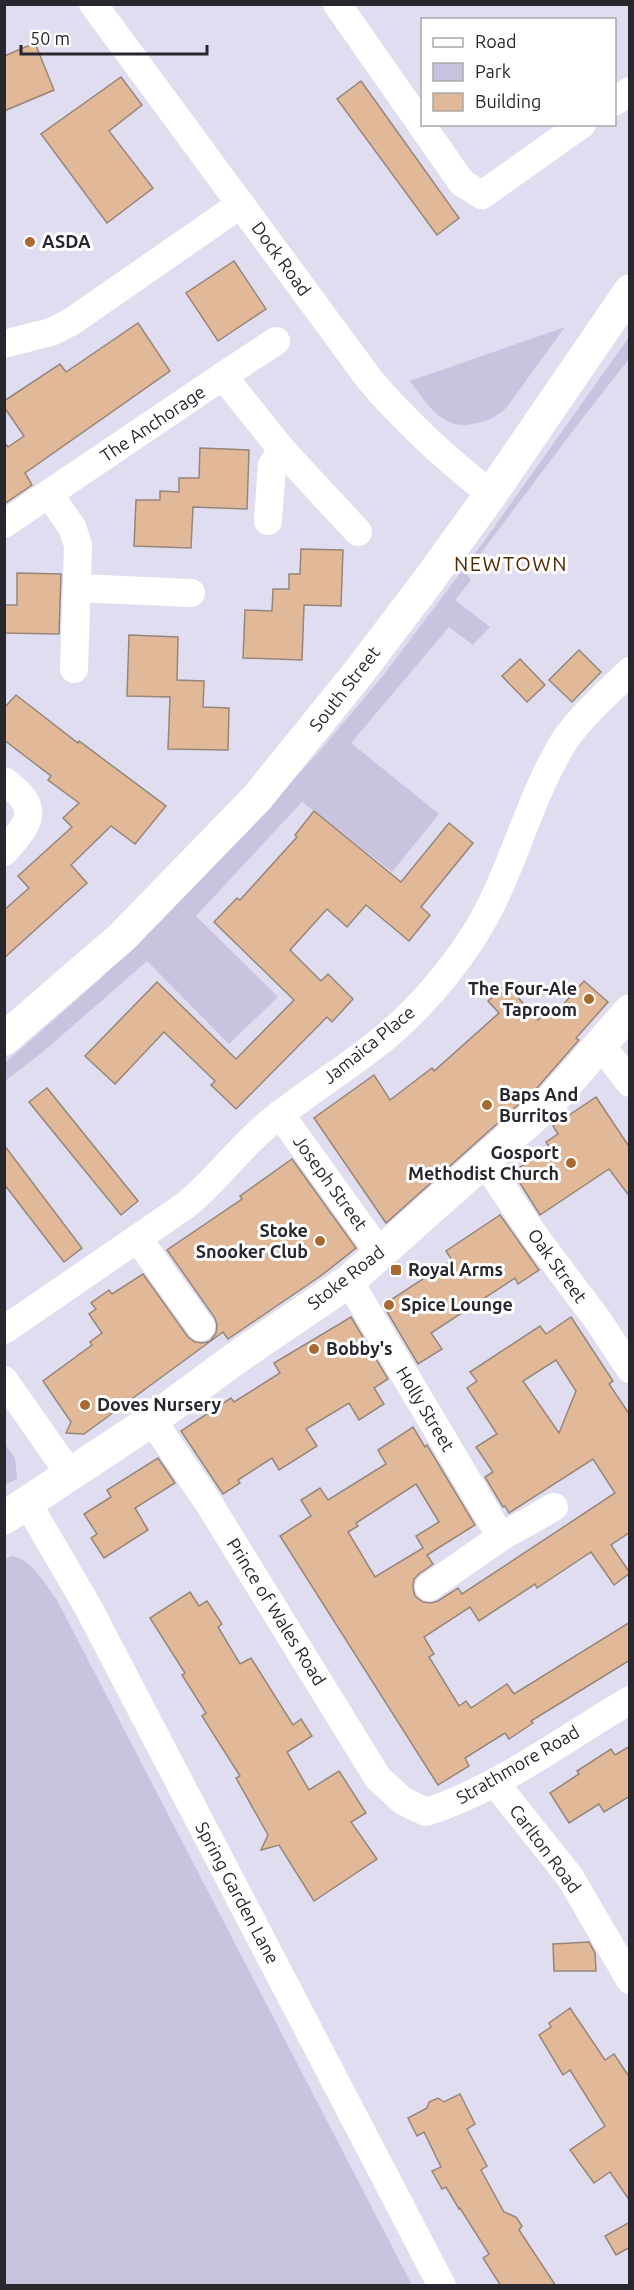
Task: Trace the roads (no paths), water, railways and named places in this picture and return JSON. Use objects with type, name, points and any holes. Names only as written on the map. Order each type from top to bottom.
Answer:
[{"type":"main road","name":"South Street","points":[[4,1039],[122,937],[257,798],[396,625],[491,494],[630,291]]},
{"type":"main road","name":"Stoke Road","points":[[16,1511],[71,1476],[236,1358],[349,1281],[550,1102],[630,1011]]},
{"type":"street","name":"Dock Road","points":[[93,4],[242,204],[335,335],[383,395],[454,464],[491,494]]},
{"type":"street","points":[[337,4],[421,124]]},
{"type":"street","points":[[616,101],[630,91]]},
{"type":"street","points":[[422,126],[462,183],[482,195],[579,126]]},
{"type":"street","points":[[4,344],[51,332],[70,322],[242,204]]},
{"type":"street","points":[[223,376],[276,341]]},
{"type":"street","name":"The Anchorage","points":[[4,524],[223,376],[282,450],[358,532]]},
{"type":"street","points":[[268,521],[272,465],[282,450]]},
{"type":"street","points":[[49,494],[75,533],[78,554],[74,669]]},
{"type":"street","points":[[76,588],[191,593]]},
{"type":"street","name":"Jamaica Place","points":[[4,1330],[200,1194],[250,1140],[280,1114],[374,1046],[417,1007],[450,969],[473,937],[498,893],[543,781],[561,745],[630,671]]},
{"type":"street","points":[[4,781],[22,796],[29,819],[26,827],[4,852]]},
{"type":"street","points":[[599,1047],[611,1058],[630,1083]]},
{"type":"street","name":"Joseph Street","points":[[280,1114],[379,1252]]},
{"type":"street","name":"Oak Street","points":[[485,1162],[536,1238],[597,1319],[630,1369]]},
{"type":"street","points":[[138,1239],[201,1327]]},
{"type":"street","name":"Holly Street","points":[[349,1281],[501,1537]]},
{"type":"street","points":[[4,1380],[71,1476]]},
{"type":"street","name":"Prince of Wales Road","points":[[152,1420],[208,1502],[378,1778],[403,1802]]},
{"type":"street","points":[[429,1587],[501,1537],[554,1507]]},
{"type":"street","name":"Spring Garden Lane","points":[[16,1511],[88,1607],[442,2286]]},
{"type":"street","name":"Strathmore Road","points":[[403,1802],[426,1812],[448,1805],[495,1783],[630,1700]]},
{"type":"street","name":"Carlton Road","points":[[495,1783],[570,1877],[630,1980]]},
{"type":"place","name":"ASDA","points":[[30,242]]},
{"type":"place","name":"The Four-Ale Taproom","points":[[589,999]]},
{"type":"place","name":"Baps And Burritos","points":[[487,1105]]},
{"type":"place","name":"Gosport Methodist Church","points":[[571,1163]]},
{"type":"place","name":"Stoke Snooker Club","points":[[320,1241]]},
{"type":"place","name":"Royal Arms","points":[[396,1270]]},
{"type":"place","name":"Spice Lounge","points":[[389,1305]]},
{"type":"place","name":"Bobby's","points":[[314,1349]]},
{"type":"place","name":"Doves Nursery","points":[[85,1405]]},
{"type":"district","name":"NEWTOWN","points":[[511,564]]}]
